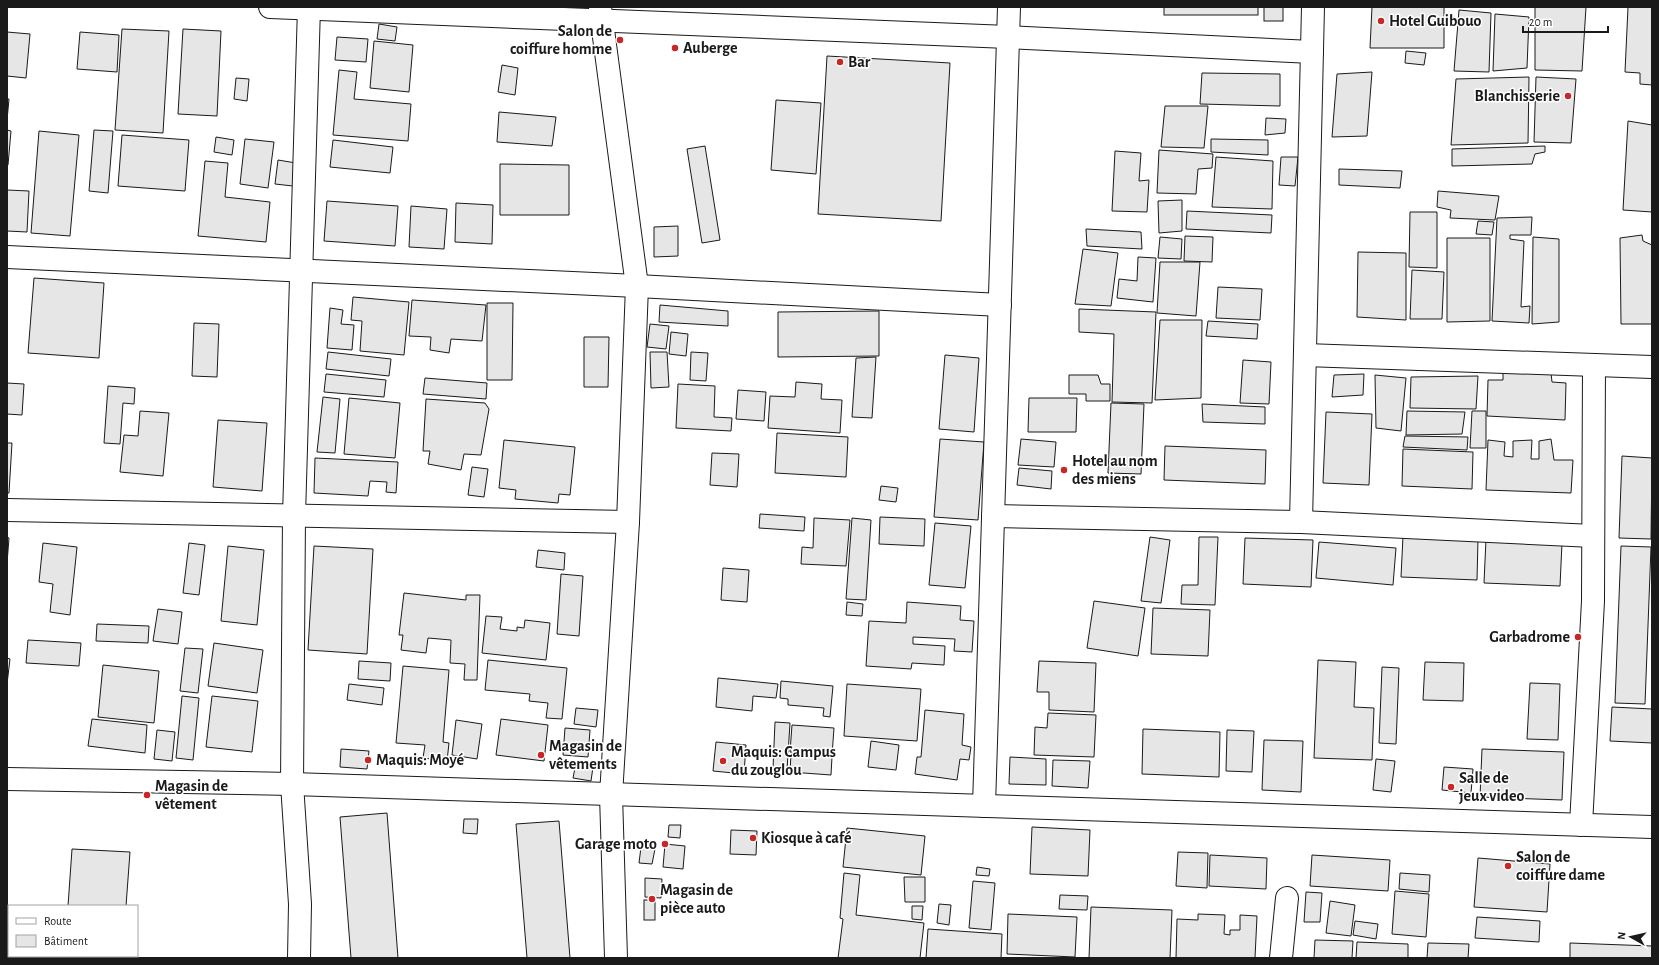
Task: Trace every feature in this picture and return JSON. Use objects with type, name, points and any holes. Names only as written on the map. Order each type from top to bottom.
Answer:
[{"type":"street","points":[[270,7],[601,14],[1008,37],[1312,52]]},
{"type":"street","points":[[984,806],[1009,7]]},
{"type":"street","points":[[1301,522],[1313,7]]},
{"type":"street","points":[[299,958],[300,904],[292,784],[294,516],[309,8]]},
{"type":"street","points":[[601,14],[636,286],[628,522],[611,795],[616,958]]},
{"type":"street","points":[[7,257],[636,286],[1000,305]]},
{"type":"street","points":[[1305,355],[1652,367]]},
{"type":"street","points":[[1581,825],[1593,601],[1594,364]]},
{"type":"street","points":[[7,510],[628,522]]},
{"type":"street","points":[[993,516],[1301,522],[1593,536]]},
{"type":"street","points":[[7,779],[292,784],[1652,827]]},
{"type":"street","points":[[1281,958],[1288,898]]},
{"type":"building","points":[[1164,7],[1258,7],[1258,15],[1164,15]]},
{"type":"building","points":[[1264,7],[1283,7],[1283,21],[1264,21]]},
{"type":"building","points":[[1372,7],[1444,7],[1444,48],[1370,48]]},
{"type":"building","points":[[1535,7],[1586,7],[1582,71],[1535,70]]},
{"type":"building","points":[[1628,7],[1652,7],[1652,85],[1640,84],[1640,73],[1625,72]]},
{"type":"building","points":[[1459,10],[1491,13],[1489,72],[1454,71]]},
{"type":"building","points":[[1495,14],[1529,17],[1527,68],[1493,71]]},
{"type":"building","points":[[379,24],[397,27],[395,41],[377,39]]},
{"type":"building","points":[[122,29],[169,31],[163,133],[115,130]]},
{"type":"building","points":[[183,29],[221,31],[217,116],[178,114]]},
{"type":"building","points":[[7,32],[30,34],[26,78],[7,76]]},
{"type":"building","points":[[80,32],[119,35],[117,72],[77,69]]},
{"type":"building","points":[[337,37],[368,39],[366,62],[335,60]]},
{"type":"building","points":[[374,41],[413,45],[409,92],[370,88]]},
{"type":"building","points":[[1406,51],[1426,53],[1424,65],[1405,63]]},
{"type":"building","points":[[827,56],[950,63],[941,221],[818,214]]},
{"type":"building","points":[[502,65],[518,68],[515,95],[498,92]]},
{"type":"building","points":[[339,70],[357,72],[354,99],[411,104],[408,141],[333,135]]},
{"type":"building","points":[[1372,72],[1367,136],[1332,137],[1337,74]]},
{"type":"building","points":[[1202,73],[1280,74],[1280,106],[1200,104]]},
{"type":"building","points":[[1529,77],[1528,143],[1451,145],[1456,79]]},
{"type":"building","points":[[1536,77],[1576,79],[1571,143],[1534,142]]},
{"type":"building","points":[[236,78],[249,79],[247,101],[234,99]]},
{"type":"building","points":[[7,99],[9,99],[7,120]]},
{"type":"building","points":[[776,100],[821,103],[816,174],[771,170]]},
{"type":"building","points":[[1165,106],[1208,106],[1204,148],[1161,147]]},
{"type":"building","points":[[499,112],[556,117],[552,146],[497,142]]},
{"type":"building","points":[[1266,118],[1286,119],[1285,133],[1265,135]]},
{"type":"building","points":[[1628,121],[1652,125],[1652,212],[1623,210]]},
{"type":"building","points":[[7,130],[11,131],[8,165],[7,165]]},
{"type":"building","points":[[94,130],[113,131],[108,193],[89,191]]},
{"type":"building","points":[[39,131],[79,135],[70,236],[31,233]]},
{"type":"building","points":[[122,135],[189,140],[185,191],[118,186]]},
{"type":"building","points":[[216,137],[234,140],[232,155],[214,152]]},
{"type":"building","points":[[245,139],[274,142],[268,188],[240,184]]},
{"type":"building","points":[[1211,139],[1268,140],[1268,155],[1211,152]]},
{"type":"building","points":[[333,140],[393,147],[390,173],[330,167]]},
{"type":"building","points":[[705,146],[720,240],[702,243],[687,149]]},
{"type":"building","points":[[1545,146],[1545,152],[1535,154],[1532,164],[1452,166],[1452,149]]},
{"type":"building","points":[[1159,150],[1213,154],[1212,168],[1198,169],[1196,194],[1157,193]]},
{"type":"building","points":[[1115,151],[1141,153],[1139,181],[1149,180],[1147,212],[1112,211]]},
{"type":"building","points":[[1216,157],[1273,161],[1272,209],[1212,207]]},
{"type":"building","points":[[1281,157],[1298,157],[1295,186],[1279,185]]},
{"type":"building","points":[[278,160],[296,163],[293,186],[275,184]]},
{"type":"building","points":[[205,161],[228,163],[225,197],[270,202],[266,242],[198,236]]},
{"type":"building","points":[[500,164],[569,165],[569,215],[500,215]]},
{"type":"building","points":[[1339,169],[1402,171],[1400,188],[1339,185]]},
{"type":"building","points":[[7,190],[29,191],[27,232],[7,231]]},
{"type":"building","points":[[1438,191],[1499,196],[1495,220],[1450,218],[1451,210],[1437,207]]},
{"type":"building","points":[[1182,200],[1182,231],[1159,233],[1158,201]]},
{"type":"building","points":[[327,201],[398,206],[395,246],[324,241]]},
{"type":"building","points":[[456,203],[493,205],[492,244],[455,242]]},
{"type":"building","points":[[411,206],[447,209],[444,249],[409,247]]},
{"type":"building","points":[[1187,211],[1272,215],[1271,233],[1186,229]]},
{"type":"building","points":[[1410,212],[1437,212],[1437,268],[1409,267]]},
{"type":"building","points":[[1532,217],[1531,235],[1510,235],[1510,239],[1524,241],[1521,307],[1530,306],[1529,323],[1492,321],[1497,218]]},
{"type":"building","points":[[1478,221],[1494,222],[1492,235],[1476,234]]},
{"type":"building","points":[[678,226],[678,256],[654,257],[654,227]]},
{"type":"building","points":[[1086,229],[1141,232],[1142,249],[1087,246]]},
{"type":"building","points":[[1642,235],[1643,241],[1652,245],[1652,324],[1621,324],[1620,238]]},
{"type":"building","points":[[1185,236],[1213,237],[1212,262],[1184,261]]},
{"type":"building","points":[[1160,237],[1182,239],[1181,259],[1158,258]]},
{"type":"building","points":[[1533,237],[1559,239],[1559,322],[1532,324]]},
{"type":"building","points":[[1447,238],[1490,238],[1490,321],[1447,322]]},
{"type":"building","points":[[1083,249],[1118,253],[1111,306],[1075,304]]},
{"type":"building","points":[[1358,252],[1406,253],[1406,320],[1357,317]]},
{"type":"building","points":[[1138,257],[1156,258],[1153,302],[1117,298],[1119,279],[1137,281]]},
{"type":"building","points":[[1160,262],[1200,262],[1196,316],[1157,313]]},
{"type":"building","points":[[1412,270],[1444,272],[1442,319],[1410,319]]},
{"type":"building","points":[[34,278],[104,283],[99,358],[28,353]]},
{"type":"building","points":[[1218,287],[1262,289],[1260,320],[1216,318]]},
{"type":"building","points":[[353,297],[409,302],[404,355],[360,351],[362,321],[351,320]]},
{"type":"building","points":[[412,300],[486,305],[482,341],[451,339],[449,353],[430,350],[431,337],[409,336]]},
{"type":"building","points":[[487,303],[513,303],[512,380],[487,380]]},
{"type":"building","points":[[660,305],[728,311],[728,326],[659,322]]},
{"type":"building","points":[[330,308],[343,310],[341,324],[354,325],[352,350],[327,348]]},
{"type":"building","points":[[1079,309],[1156,312],[1152,403],[1112,402],[1114,334],[1079,332]]},
{"type":"building","points":[[879,311],[879,356],[778,357],[778,312]]},
{"type":"building","points":[[1160,320],[1202,320],[1201,398],[1155,400]]},
{"type":"building","points":[[1208,321],[1258,324],[1257,339],[1206,336]]},
{"type":"building","points":[[194,323],[219,324],[217,377],[192,376]]},
{"type":"building","points":[[650,324],[669,326],[666,349],[647,347]]},
{"type":"building","points":[[671,332],[688,334],[686,356],[669,354]]},
{"type":"building","points":[[584,337],[609,337],[608,387],[584,387]]},
{"type":"building","points":[[328,352],[391,359],[389,376],[326,369]]},
{"type":"building","points":[[650,352],[667,352],[669,387],[651,388]]},
{"type":"building","points":[[691,352],[708,353],[706,381],[690,380]]},
{"type":"building","points":[[945,355],[979,358],[974,432],[939,429]]},
{"type":"building","points":[[876,357],[872,418],[852,417],[856,358]]},
{"type":"building","points":[[1243,360],[1271,362],[1269,404],[1240,403]]},
{"type":"building","points":[[1503,372],[1551,373],[1552,382],[1566,383],[1565,420],[1487,416],[1488,380],[1503,380]]},
{"type":"building","points":[[326,374],[386,380],[384,397],[324,392]]},
{"type":"building","points":[[1364,374],[1363,395],[1332,397],[1334,375]]},
{"type":"building","points":[[1069,375],[1098,375],[1101,384],[1110,384],[1110,401],[1086,401],[1086,394],[1069,394]]},
{"type":"building","points":[[1375,375],[1406,378],[1401,431],[1376,428]]},
{"type":"building","points":[[1478,376],[1476,409],[1410,408],[1411,377]]},
{"type":"building","points":[[425,378],[487,383],[486,399],[423,394]]},
{"type":"building","points":[[796,382],[822,384],[821,399],[842,400],[840,433],[768,428],[770,396],[795,397]]},
{"type":"building","points":[[7,383],[24,384],[22,415],[7,414]]},
{"type":"building","points":[[678,384],[715,386],[714,417],[732,418],[731,431],[676,428]]},
{"type":"building","points":[[108,386],[135,388],[134,404],[123,403],[120,444],[104,443]]},
{"type":"building","points":[[738,390],[766,392],[764,421],[736,419]]},
{"type":"building","points":[[323,397],[340,399],[335,453],[317,452]]},
{"type":"building","points":[[349,398],[400,403],[395,458],[344,454]]},
{"type":"building","points":[[1029,398],[1077,398],[1076,432],[1028,432]]},
{"type":"building","points":[[426,399],[485,403],[489,409],[481,455],[464,454],[461,470],[428,464],[430,451],[423,451]]},
{"type":"building","points":[[1111,403],[1144,404],[1141,474],[1108,473]]},
{"type":"building","points":[[1202,404],[1265,407],[1265,424],[1203,422]]},
{"type":"building","points":[[140,411],[169,413],[163,476],[120,472],[124,435],[138,436]]},
{"type":"building","points":[[1407,411],[1465,412],[1462,434],[1406,435]]},
{"type":"building","points":[[1472,411],[1486,411],[1486,448],[1470,448]]},
{"type":"building","points":[[1326,412],[1372,414],[1369,485],[1323,483]]},
{"type":"building","points":[[218,420],[267,423],[262,491],[213,487]]},
{"type":"building","points":[[777,433],[848,437],[846,477],[775,473]]},
{"type":"building","points":[[1405,436],[1468,437],[1467,450],[1403,447]]},
{"type":"building","points":[[940,439],[984,442],[978,520],[934,517]]},
{"type":"building","points":[[1021,439],[1056,442],[1054,467],[1018,465]]},
{"type":"building","points":[[1551,439],[1554,460],[1573,460],[1571,493],[1486,490],[1488,440],[1505,442],[1504,456],[1513,457],[1513,441],[1532,440],[1531,459],[1539,459],[1539,441]]},
{"type":"building","points":[[504,440],[575,447],[570,495],[559,494],[558,503],[515,499],[516,490],[499,488]]},
{"type":"building","points":[[7,443],[12,443],[9,493],[7,493]]},
{"type":"building","points":[[1165,446],[1266,450],[1265,484],[1164,480]]},
{"type":"building","points":[[1403,449],[1473,452],[1472,489],[1402,486]]},
{"type":"building","points":[[712,453],[739,454],[737,487],[710,485]]},
{"type":"building","points":[[1622,456],[1652,458],[1651,539],[1619,538]]},
{"type":"building","points":[[315,458],[398,462],[396,493],[386,492],[387,482],[370,481],[368,496],[314,493]]},
{"type":"building","points":[[472,467],[488,469],[484,497],[468,495]]},
{"type":"building","points":[[1019,468],[1052,471],[1051,489],[1017,485]]},
{"type":"building","points":[[881,486],[898,488],[896,502],[879,500]]},
{"type":"building","points":[[760,514],[805,517],[804,531],[759,528]]},
{"type":"building","points":[[880,517],[925,519],[924,546],[879,544]]},
{"type":"building","points":[[814,518],[850,520],[846,566],[801,564],[802,547],[813,548]]},
{"type":"building","points":[[852,518],[871,520],[866,600],[846,599]]},
{"type":"building","points":[[935,523],[971,526],[965,588],[929,585]]},
{"type":"building","points":[[1403,536],[1478,539],[1477,580],[1401,577]]},
{"type":"building","points":[[7,537],[9,538],[7,563]]},
{"type":"building","points":[[1150,537],[1170,540],[1161,603],[1141,601]]},
{"type":"building","points":[[1199,537],[1218,537],[1215,605],[1181,604],[1182,585],[1198,585]]},
{"type":"building","points":[[1245,538],[1313,540],[1311,587],[1243,584]]},
{"type":"building","points":[[1486,539],[1562,543],[1560,586],[1484,583]]},
{"type":"building","points":[[1319,542],[1396,548],[1393,585],[1316,578]]},
{"type":"building","points":[[43,543],[77,547],[70,615],[50,612],[53,584],[39,582]]},
{"type":"building","points":[[189,543],[205,545],[199,595],[183,593]]},
{"type":"building","points":[[228,546],[264,550],[257,625],[221,621]]},
{"type":"building","points":[[314,546],[373,549],[367,654],[308,650]]},
{"type":"building","points":[[1621,546],[1651,547],[1645,704],[1615,703]]},
{"type":"building","points":[[538,550],[565,553],[564,570],[536,567]]},
{"type":"building","points":[[723,568],[749,570],[747,602],[721,600]]},
{"type":"building","points":[[561,574],[583,576],[579,636],[557,634]]},
{"type":"building","points":[[404,593],[466,600],[466,595],[480,595],[477,680],[464,680],[465,664],[450,663],[451,640],[428,638],[426,653],[401,650],[403,635],[399,635]]},
{"type":"building","points":[[1094,601],[1145,608],[1138,656],[1087,648]]},
{"type":"building","points":[[847,602],[863,604],[862,616],[846,615]]},
{"type":"building","points":[[907,602],[961,606],[960,620],[974,621],[972,652],[954,651],[955,639],[913,637],[913,644],[945,646],[944,665],[912,663],[911,669],[866,666],[869,621],[906,623]]},
{"type":"building","points":[[1153,608],[1210,610],[1208,656],[1151,654]]},
{"type":"building","points":[[158,609],[182,612],[178,644],[153,641]]},
{"type":"building","points":[[486,616],[502,617],[500,629],[517,631],[517,627],[524,628],[525,620],[550,623],[546,660],[482,653]]},
{"type":"building","points":[[97,624],[149,626],[148,643],[96,641]]},
{"type":"building","points":[[28,640],[81,643],[79,666],[26,663]]},
{"type":"building","points":[[214,643],[263,650],[257,693],[208,686]]},
{"type":"building","points":[[185,648],[203,649],[198,693],[180,691]]},
{"type":"building","points":[[7,658],[10,659],[7,684]]},
{"type":"building","points":[[488,660],[567,668],[562,719],[546,718],[548,703],[529,701],[530,694],[485,690]]},
{"type":"building","points":[[1318,660],[1356,662],[1354,707],[1374,708],[1372,760],[1314,758]]},
{"type":"building","points":[[359,661],[391,663],[390,681],[358,679]]},
{"type":"building","points":[[1039,661],[1096,663],[1094,712],[1049,710],[1049,692],[1037,692]]},
{"type":"building","points":[[1425,662],[1464,663],[1463,701],[1423,700]]},
{"type":"building","points":[[103,665],[159,671],[154,723],[98,717]]},
{"type":"building","points":[[403,666],[449,670],[443,742],[449,743],[447,761],[423,758],[425,745],[396,743]]},
{"type":"building","points":[[1382,667],[1399,668],[1396,744],[1379,743]]},
{"type":"building","points":[[718,678],[778,684],[776,698],[753,696],[752,711],[716,707]]},
{"type":"building","points":[[781,681],[833,686],[830,717],[823,716],[824,708],[788,705],[788,699],[780,698]]},
{"type":"building","points":[[1530,683],[1560,684],[1558,740],[1527,739]]},
{"type":"building","points":[[349,684],[384,688],[382,705],[347,700]]},
{"type":"building","points":[[847,684],[921,689],[917,741],[844,736]]},
{"type":"building","points":[[182,696],[199,698],[193,760],[176,758]]},
{"type":"building","points":[[212,696],[258,701],[252,752],[206,747]]},
{"type":"building","points":[[1612,707],[1652,709],[1652,743],[1610,741]]},
{"type":"building","points":[[576,708],[598,710],[596,727],[574,724]]},
{"type":"building","points":[[925,710],[964,714],[962,745],[971,747],[969,760],[960,759],[957,780],[915,774],[917,757],[921,757]]},
{"type":"building","points":[[1048,713],[1096,715],[1094,757],[1034,755],[1035,727],[1047,728]]},
{"type":"building","points":[[92,719],[147,725],[145,753],[88,746]]},
{"type":"building","points":[[501,719],[548,725],[544,761],[496,755]]},
{"type":"building","points":[[456,720],[482,724],[477,759],[452,755]]},
{"type":"building","points":[[775,722],[790,723],[787,770],[773,769]]},
{"type":"building","points":[[792,725],[834,728],[832,755],[790,752]]},
{"type":"building","points":[[565,728],[590,730],[588,757],[563,755]]},
{"type":"building","points":[[1143,729],[1220,732],[1219,777],[1142,774]]},
{"type":"building","points":[[157,730],[175,732],[172,761],[154,759]]},
{"type":"building","points":[[1227,730],[1254,731],[1252,772],[1226,771]]},
{"type":"building","points":[[1264,740],[1303,741],[1301,792],[1262,790]]},
{"type":"building","points":[[871,741],[899,745],[896,770],[868,767]]},
{"type":"building","points":[[716,742],[746,745],[744,774],[713,771]]},
{"type":"building","points":[[341,749],[369,751],[367,769],[340,767]]},
{"type":"building","points":[[1482,749],[1564,752],[1562,800],[1480,797]]},
{"type":"building","points":[[791,754],[832,757],[831,775],[790,772]]},
{"type":"building","points":[[1010,757],[1046,759],[1046,785],[1009,784]]},
{"type":"building","points":[[1376,759],[1395,761],[1391,792],[1373,790]]},
{"type":"building","points":[[1053,760],[1090,761],[1088,788],[1052,786]]},
{"type":"building","points":[[576,763],[593,767],[591,781],[573,778]]},
{"type":"building","points":[[1444,767],[1473,769],[1471,793],[1442,790]]},
{"type":"building","points":[[387,813],[398,958],[351,958],[340,817]]},
{"type":"building","points":[[464,819],[478,819],[477,834],[463,833]]},
{"type":"building","points":[[559,821],[570,958],[527,958],[516,824]]},
{"type":"building","points":[[669,825],[681,825],[680,838],[668,837]]},
{"type":"building","points":[[1032,827],[1090,830],[1088,876],[1030,874]]},
{"type":"building","points":[[847,828],[925,836],[921,875],[843,867]]},
{"type":"building","points":[[731,830],[757,831],[756,855],[730,854]]},
{"type":"building","points":[[665,844],[685,846],[683,869],[663,867]]},
{"type":"building","points":[[641,847],[655,849],[652,864],[639,863]]},
{"type":"building","points":[[72,849],[130,852],[126,905],[68,905]]},
{"type":"building","points":[[1178,852],[1208,853],[1207,888],[1176,886]]},
{"type":"building","points":[[1210,855],[1267,858],[1266,889],[1209,886]]},
{"type":"building","points":[[1312,855],[1390,860],[1388,891],[1310,886]]},
{"type":"building","points":[[1478,858],[1550,864],[1547,912],[1474,907]]},
{"type":"building","points":[[977,867],[990,869],[989,876],[976,875]]},
{"type":"building","points":[[844,873],[860,875],[856,915],[924,923],[920,958],[838,958],[843,919],[840,918]]},
{"type":"building","points":[[1400,873],[1430,875],[1429,892],[1399,889]]},
{"type":"building","points":[[904,877],[925,877],[925,902],[905,902]]},
{"type":"building","points":[[645,878],[662,879],[661,898],[645,897]]},
{"type":"building","points":[[973,881],[995,883],[991,930],[969,928]]},
{"type":"building","points":[[1395,891],[1429,894],[1426,937],[1392,934]]},
{"type":"building","points":[[1306,892],[1322,893],[1320,922],[1304,922]]},
{"type":"building","points":[[1060,895],[1088,896],[1087,910],[1059,909]]},
{"type":"building","points":[[644,900],[655,900],[655,920],[644,920]]},
{"type":"building","points":[[1330,901],[1355,905],[1351,936],[1326,933]]},
{"type":"building","points":[[939,904],[951,905],[949,925],[937,923]]},
{"type":"building","points":[[912,906],[923,906],[922,920],[912,919]]},
{"type":"building","points":[[1091,907],[1172,910],[1170,958],[1089,958]]},
{"type":"building","points":[[1008,914],[1077,917],[1075,957],[1007,954]]},
{"type":"building","points":[[1198,914],[1225,915],[1224,934],[1230,935],[1230,930],[1240,930],[1240,915],[1257,916],[1255,958],[1176,958],[1177,919],[1198,920]]},
{"type":"building","points":[[1477,917],[1540,921],[1539,942],[1475,938]]},
{"type":"building","points":[[1355,921],[1378,924],[1376,939],[1353,935]]},
{"type":"building","points":[[928,929],[1002,934],[1001,958],[926,958]]},
{"type":"building","points":[[1315,940],[1353,941],[1352,958],[1314,958]]},
{"type":"building","points":[[1357,942],[1408,944],[1408,958],[1356,958]]},
{"type":"building","points":[[1428,943],[1469,944],[1468,958],[1427,958]]},
{"type":"building","points":[[1570,943],[1652,946],[1652,958],[1570,958]]},
{"type":"place","name":"Hotel Guibouo","points":[[1381,21]]},
{"type":"place","name":"Salon de coiffure homme","points":[[620,40]]},
{"type":"place","name":"Auberge","points":[[675,48]]},
{"type":"place","name":"Bar","points":[[840,62]]},
{"type":"place","name":"Blanchisserie","points":[[1568,96]]},
{"type":"place","name":"Hotel au nom des miens","points":[[1064,470]]},
{"type":"place","name":"Garbadrome","points":[[1578,637]]},
{"type":"place","name":"Magasin de vêtements","points":[[541,755]]},
{"type":"place","name":"Maquis: Moyé","points":[[368,760]]},
{"type":"place","name":"Maquis: Campus du zouglou","points":[[723,761]]},
{"type":"place","name":"Salle de jeux video","points":[[1451,787]]},
{"type":"place","name":"Magasin de vêtement","points":[[147,795]]},
{"type":"place","name":"Kiosque à café","points":[[753,838]]},
{"type":"place","name":"Garage moto","points":[[665,844]]},
{"type":"place","name":"Salon de coiffure dame","points":[[1508,866]]},
{"type":"place","name":"Magasin de pièce auto","points":[[652,899]]}]
